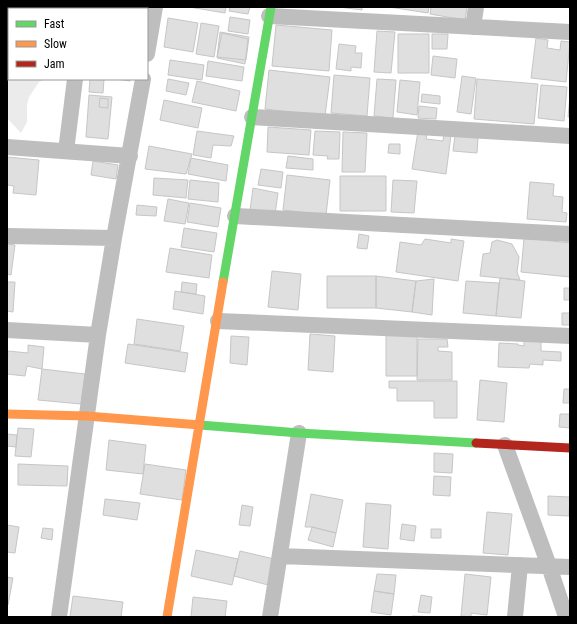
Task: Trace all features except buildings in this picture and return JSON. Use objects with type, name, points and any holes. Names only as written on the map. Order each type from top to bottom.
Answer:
[{"type":"street","points":[[148,48],[155,7]]},
{"type":"street","points":[[473,27],[476,7]]},
{"type":"street","points":[[167,617],[198,425],[218,321],[270,12],[473,27],[570,32]]},
{"type":"street","points":[[66,151],[74,80]]},
{"type":"street","points":[[59,617],[98,335],[143,80]]},
{"type":"street","points":[[252,117],[570,136]]},
{"type":"street","points":[[7,147],[130,156]]},
{"type":"street","points":[[235,216],[570,234]]},
{"type":"street","points":[[7,236],[114,238]]},
{"type":"street","points":[[218,321],[570,336]]},
{"type":"street","points":[[7,330],[98,335]]},
{"type":"street","points":[[7,414],[88,416],[299,433],[570,448]]},
{"type":"street","points":[[270,617],[299,433]]},
{"type":"street","points":[[505,445],[566,617]]},
{"type":"street","points":[[280,556],[570,567]]},
{"type":"street","points":[[515,617],[520,565]]},
{"type":"shaded area","points":[[31,7],[8,8],[8,80],[44,80],[39,82],[29,97],[27,105],[27,122],[21,133],[7,118],[7,8]]},
{"type":"traffic: fast","points":[[223,282],[271,7]]},
{"type":"traffic: fast","points":[[200,425],[299,433],[476,443]]},
{"type":"traffic: slow","points":[[167,617],[223,282]]},
{"type":"traffic: slow","points":[[7,414],[87,416],[200,425]]},
{"type":"traffic: jam","points":[[476,443],[570,448]]}]
